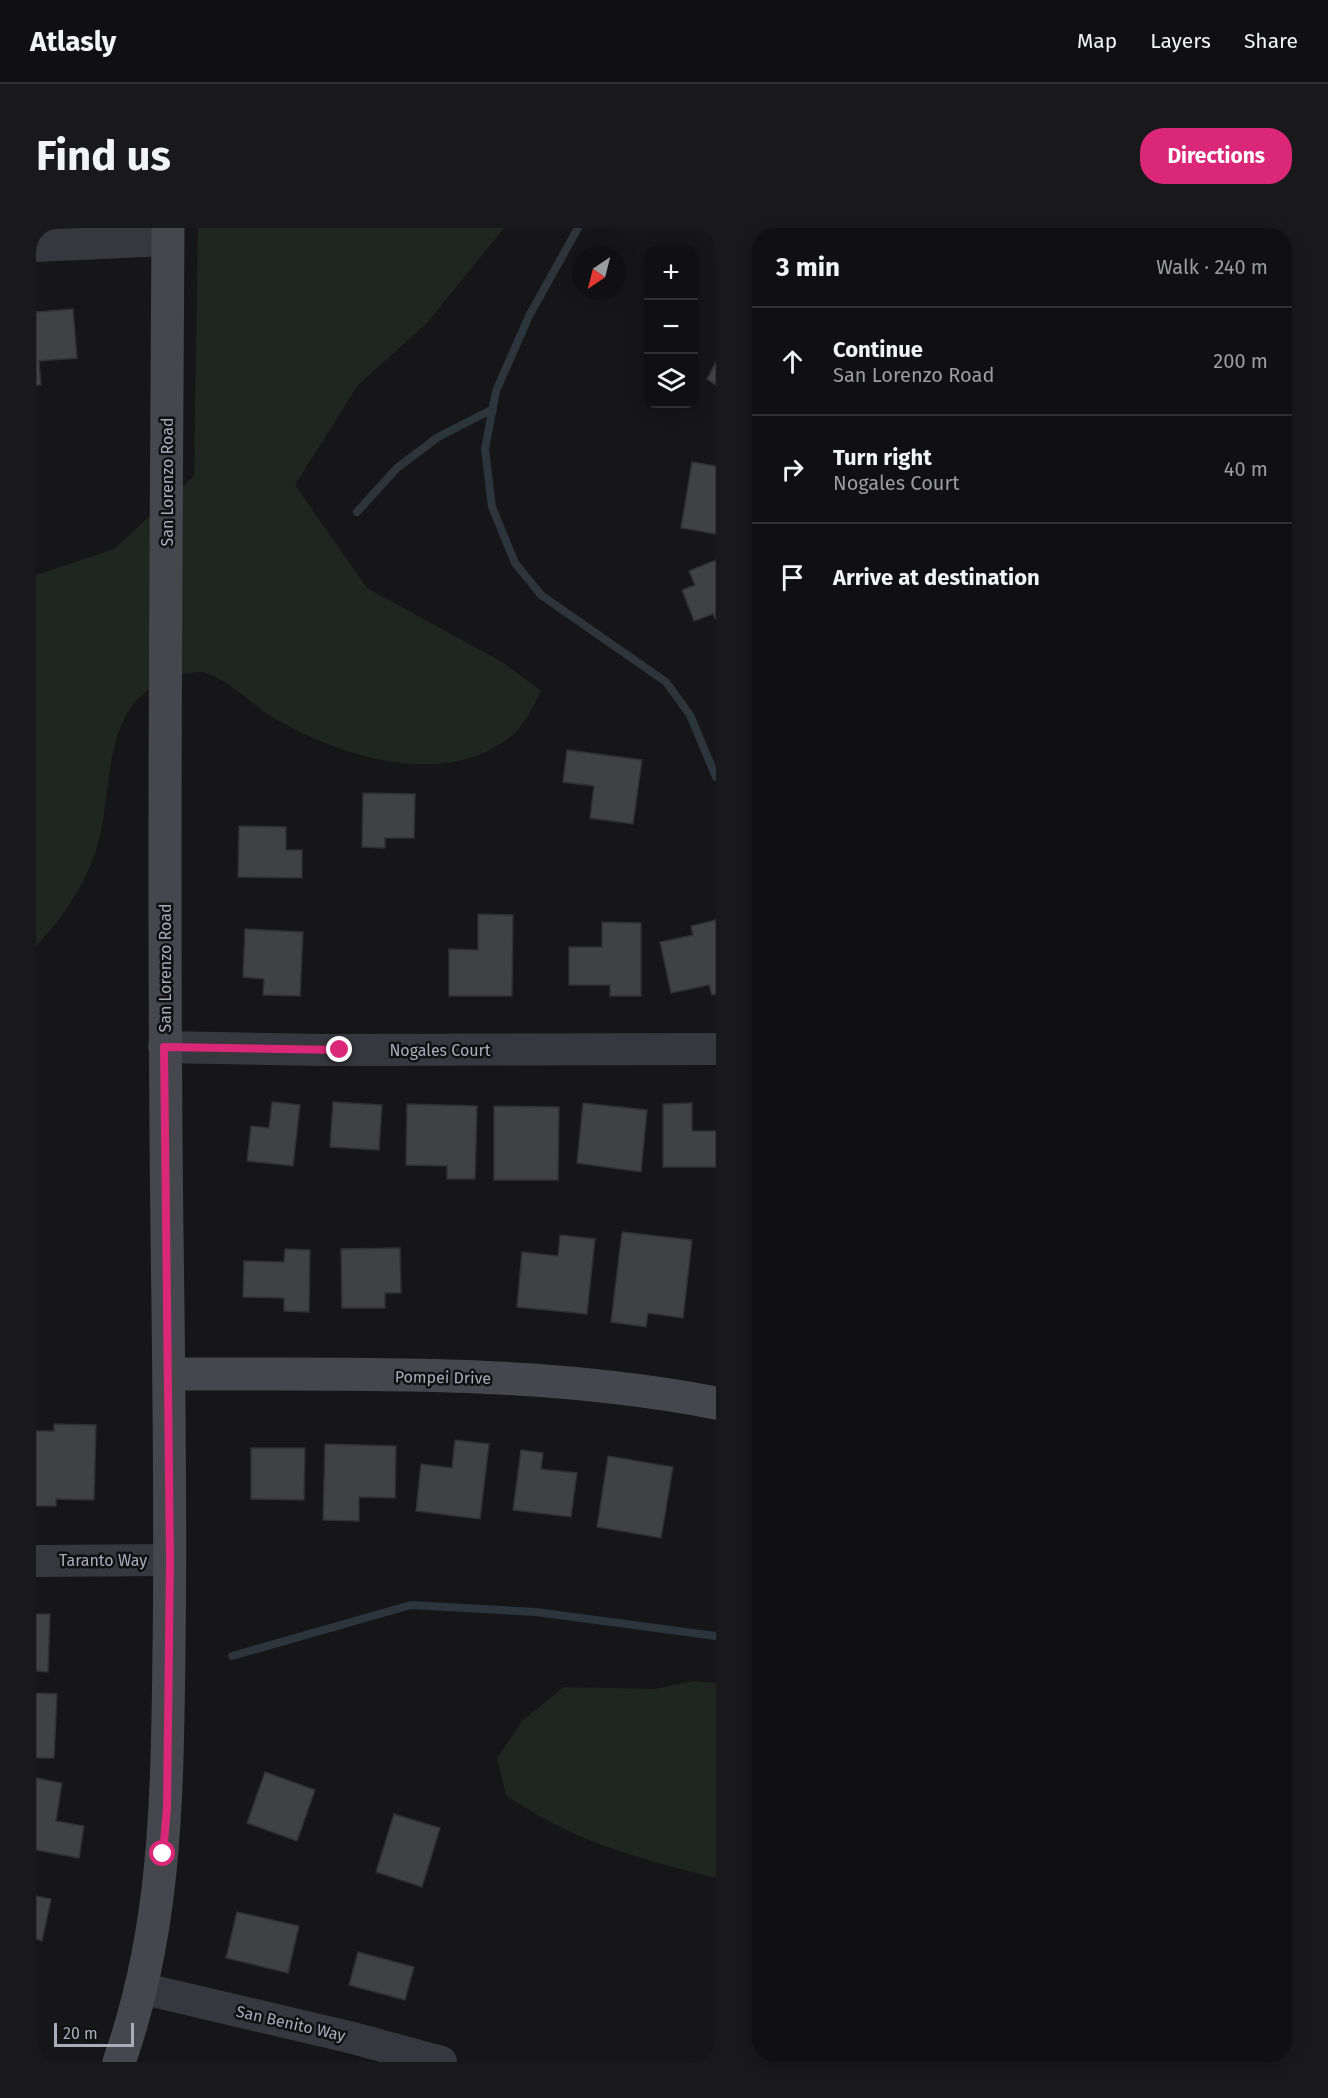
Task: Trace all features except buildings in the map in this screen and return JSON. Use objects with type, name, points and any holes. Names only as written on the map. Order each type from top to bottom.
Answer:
[{"type":"street","points":[[36,246],[168,234]]},
{"type":"street","name":"San Lorenzo Road","points":[[119,2062],[140,1988],[158,1899],[167,1808],[170,1560],[164,1047],[168,234]]},
{"type":"street","name":"Nogales Court","points":[[164,1047],[321,1050],[716,1049]]},
{"type":"street","name":"Pompei Drive","points":[[169,1374],[518,1377],[628,1387],[716,1403]]},
{"type":"street","name":"Taranto Way","points":[[36,1561],[170,1560]]},
{"type":"street","name":"San Benito Way","points":[[140,1988],[353,2038],[441,2062]]},
{"type":"shaded area","points":[[198,228],[504,228],[427,323],[358,385],[295,485],[367,588],[504,663],[541,691],[523,723],[513,734],[482,754],[453,762],[423,764],[393,762],[362,755],[333,746],[279,721],[213,676],[203,672],[180,675],[181,488],[194,476]]},
{"type":"shaded area","points":[[152,514],[152,688],[136,701],[125,717],[117,737],[103,822],[89,869],[66,910],[36,946],[36,575],[114,549]]},
{"type":"shaded area","points":[[694,1681],[716,1683],[716,1878],[607,1847],[557,1825],[506,1795],[497,1758],[523,1720],[564,1687],[654,1689]]},
{"type":"waterway","points":[[578,228],[529,316],[496,391],[485,449],[492,507],[515,563],[541,595],[666,682],[690,715],[716,777]]},
{"type":"waterway","points":[[357,512],[397,468],[438,437],[493,409]]},
{"type":"waterway","points":[[232,1656],[411,1605],[536,1612],[716,1636]]},
{"type":"route","points":[[163,1854],[167,1808],[170,1560],[164,1047],[340,1050]]}]
